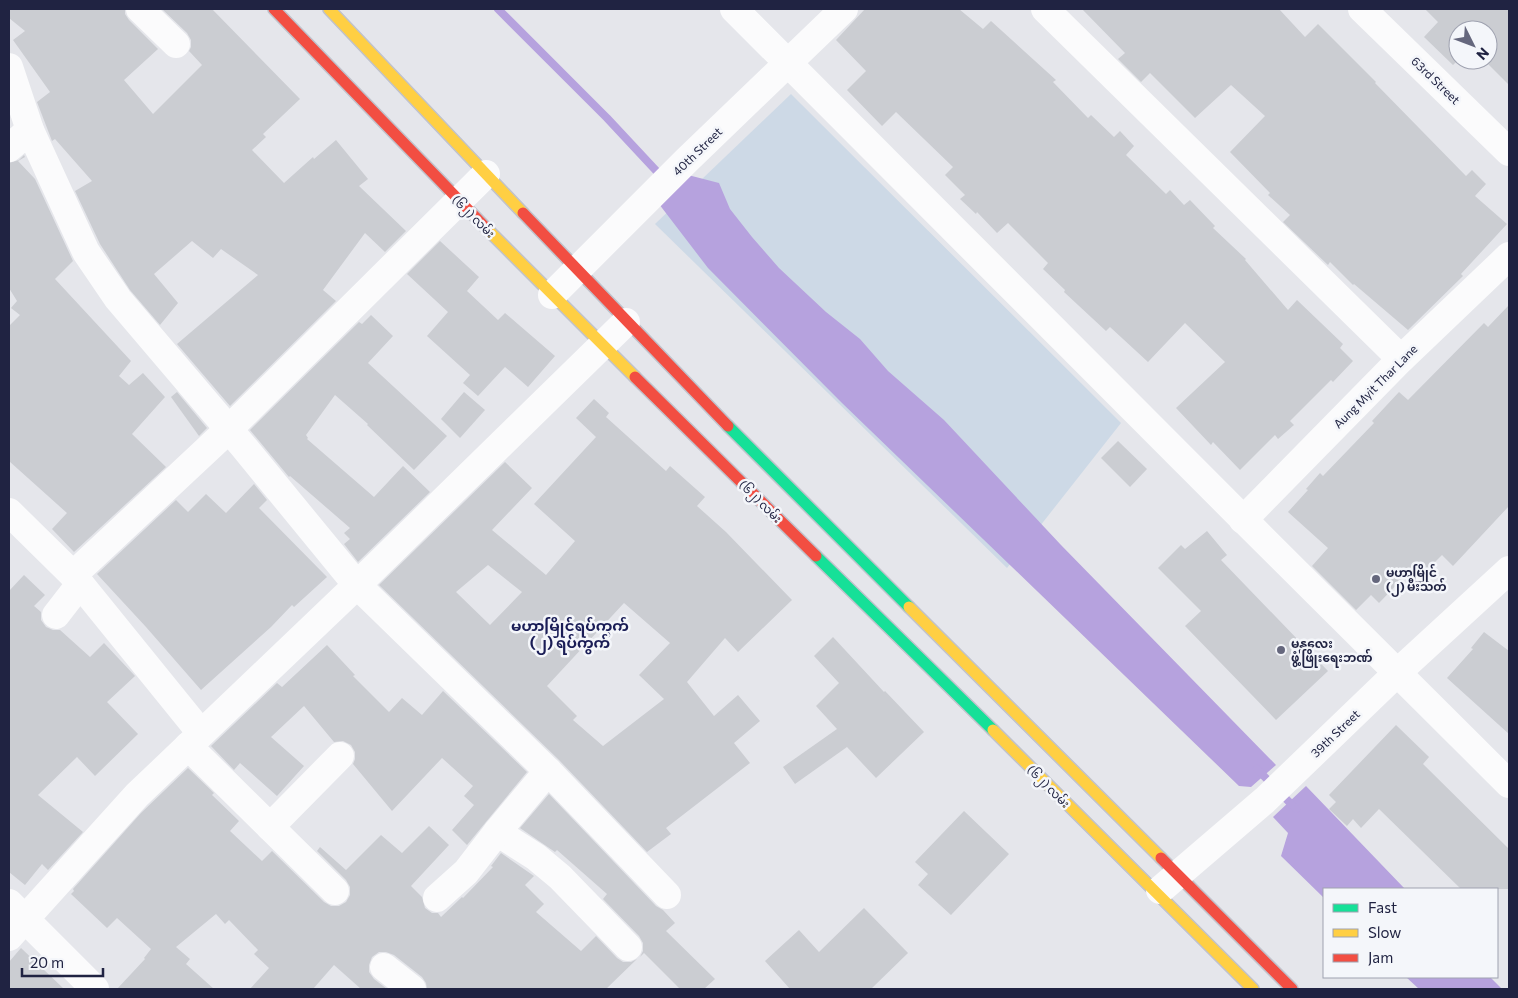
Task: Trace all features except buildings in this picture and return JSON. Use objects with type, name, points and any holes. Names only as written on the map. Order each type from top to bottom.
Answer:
[{"type":"main road","name":"(၆၂) လမ်း","points":[[274,9],[552,295],[1253,989]]},
{"type":"main road","points":[[329,9],[712,410],[1292,989]]},
{"type":"street","points":[[140,9],[176,44]]},
{"type":"street","points":[[734,9],[1509,784]]},
{"type":"street","name":"40th Street","points":[[552,295],[577,268],[844,9]]},
{"type":"street","points":[[1045,9],[1401,359]]},
{"type":"street","name":"63rd Street","points":[[1362,9],[1509,152]]},
{"type":"street","points":[[9,67],[30,130],[86,252],[118,299],[357,585],[548,771],[667,895]]},
{"type":"street","points":[[9,148],[30,130]]},
{"type":"street","points":[[56,615],[77,579],[486,174]]},
{"type":"street","name":"Aung Myit Thar Lane","points":[[1243,520],[1401,359],[1509,256]]},
{"type":"street","points":[[95,989],[14,920],[137,794],[357,585],[626,322]]},
{"type":"street","points":[[9,512],[77,579],[194,740],[270,826],[335,891]]},
{"type":"street","name":"39th Street","points":[[1157,892],[1265,800],[1398,672],[1509,570]]},
{"type":"street","points":[[270,826],[340,756]]},
{"type":"street","points":[[437,898],[466,872],[548,771]]},
{"type":"street","points":[[497,832],[536,856],[628,947]]},
{"type":"street","points":[[384,966],[412,989]]},
{"type":"shaded area","points":[[791,94],[1121,423],[1007,568],[655,224]]},
{"type":"shaded area","points":[[688,175],[719,183],[730,209],[779,268],[826,312],[860,339],[888,371],[944,420],[1061,545],[1276,765],[1251,787],[1239,786],[842,403],[708,268],[659,204]]},
{"type":"shaded area","points":[[1306,786],[1404,888],[1323,888],[1323,897],[1281,856],[1288,833],[1273,817]]},
{"type":"shaded area","points":[[1407,978],[1491,978],[1502,989],[1419,989]]},
{"type":"waterway","points":[[498,9],[607,118],[662,177]]},
{"type":"waterway","points":[[1257,769],[1296,809]]},
{"type":"traffic: fast","points":[[728,426],[909,607]]},
{"type":"traffic: fast","points":[[816,556],[993,730]]},
{"type":"traffic: slow","points":[[329,9],[523,213]]},
{"type":"traffic: slow","points":[[487,229],[635,377]]},
{"type":"traffic: slow","points":[[909,607],[1161,858]]},
{"type":"traffic: slow","points":[[993,730],[1253,989]]},
{"type":"traffic: jam","points":[[274,9],[487,229]]},
{"type":"traffic: jam","points":[[523,213],[728,426]]},
{"type":"traffic: jam","points":[[635,377],[816,556]]},
{"type":"traffic: jam","points":[[1161,858],[1292,989]]},
{"type":"place","name":"မဟာမြိုင် (၂) မီးသတ်","points":[[1376,579]]},
{"type":"place","name":"မန္တလေး ဖွံ့ဖြိုးရေးဘဏ်","points":[[1281,650]]},
{"type":"district","name":"မဟာမြိုင်ရပ်ကွက် (၂) ရပ်ကွက်","points":[[570,634]]}]
